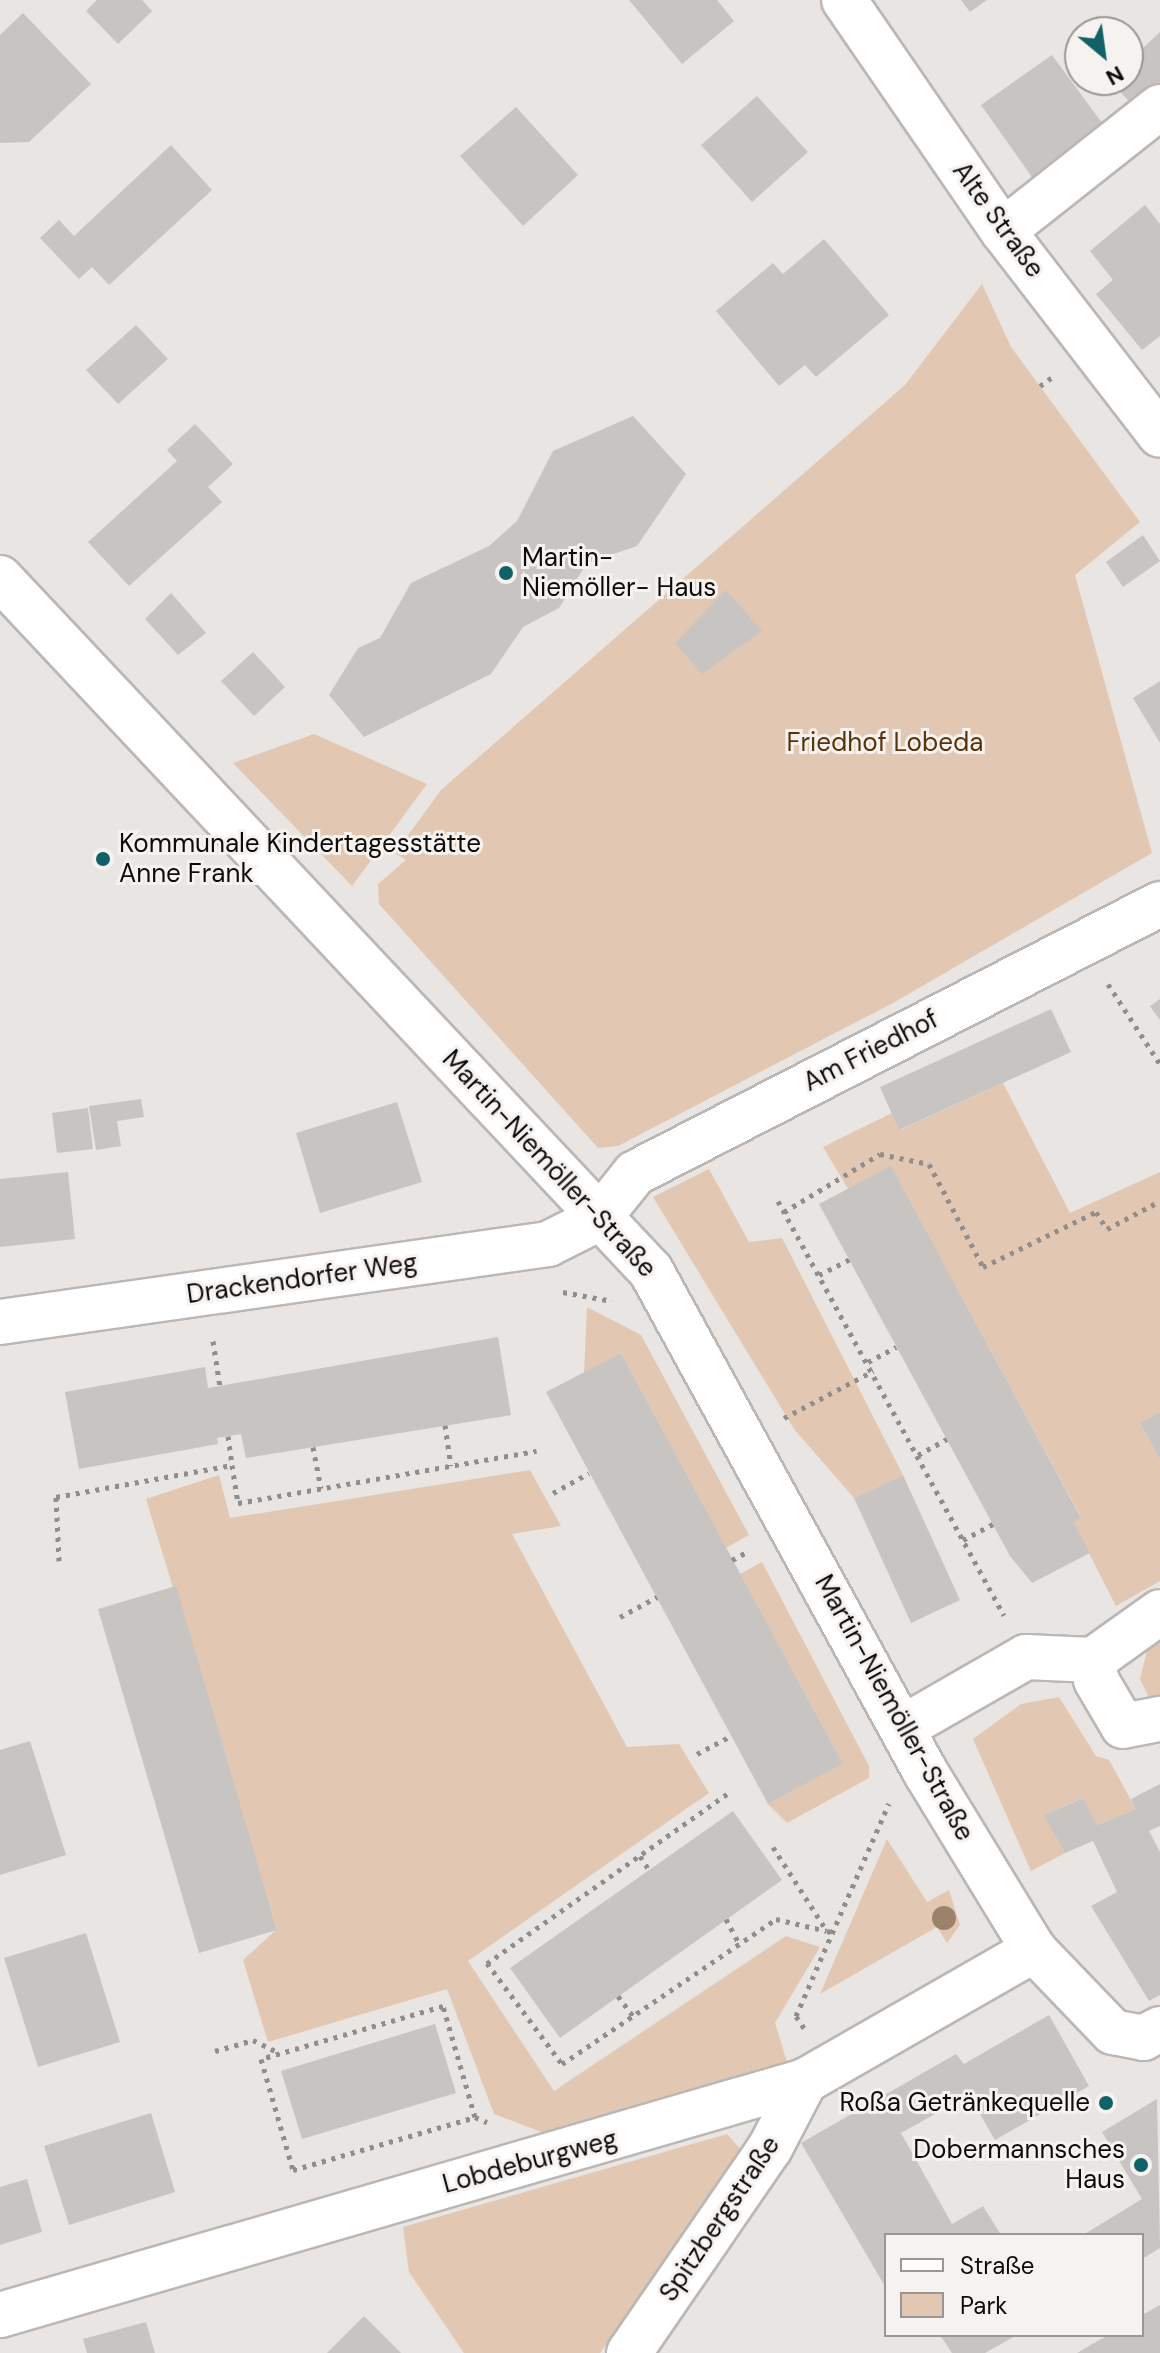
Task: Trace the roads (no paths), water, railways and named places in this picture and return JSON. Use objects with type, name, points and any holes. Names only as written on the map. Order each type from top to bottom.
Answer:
[{"type":"street","name":"Alte Straße","points":[[844,0],[1003,231],[1160,435]]},
{"type":"street","points":[[1003,231],[1160,107]]},
{"type":"street","name":"Martin-Niemöller-Straße","points":[[0,578],[598,1219],[651,1271],[748,1437],[902,1728],[1034,1950],[1113,2032],[1143,2038],[1160,2029]]},
{"type":"street","name":"Am Friedhof","points":[[598,1219],[635,1173],[1160,904]]},
{"type":"street","name":"Drackendorfer Weg","points":[[0,1322],[548,1244],[598,1219]]},
{"type":"street","points":[[902,1728],[1026,1657],[1093,1660],[1160,1612]]},
{"type":"street","points":[[1093,1660],[1096,1680],[1123,1726],[1160,1719]]},
{"type":"street","name":"Lobdeburgweg","points":[[0,2315],[562,2155],[805,2081],[1034,1950]]},
{"type":"street","name":"Spitzbergstraße","points":[[629,2353],[770,2148],[805,2081]]},
{"type":"place","name":"Martin- Niemöller- Haus","points":[[506,573]]},
{"type":"place","name":"Kommunale Kindertagesstätte Anne Frank","points":[[103,859]]},
{"type":"place","name":"Roßa Getränkequelle","points":[[1106,2103]]},
{"type":"place","name":"Dobermannsches Haus","points":[[1141,2165]]},
{"type":"park label","name":"Friedhof Lobeda","points":[[885,743]]}]
